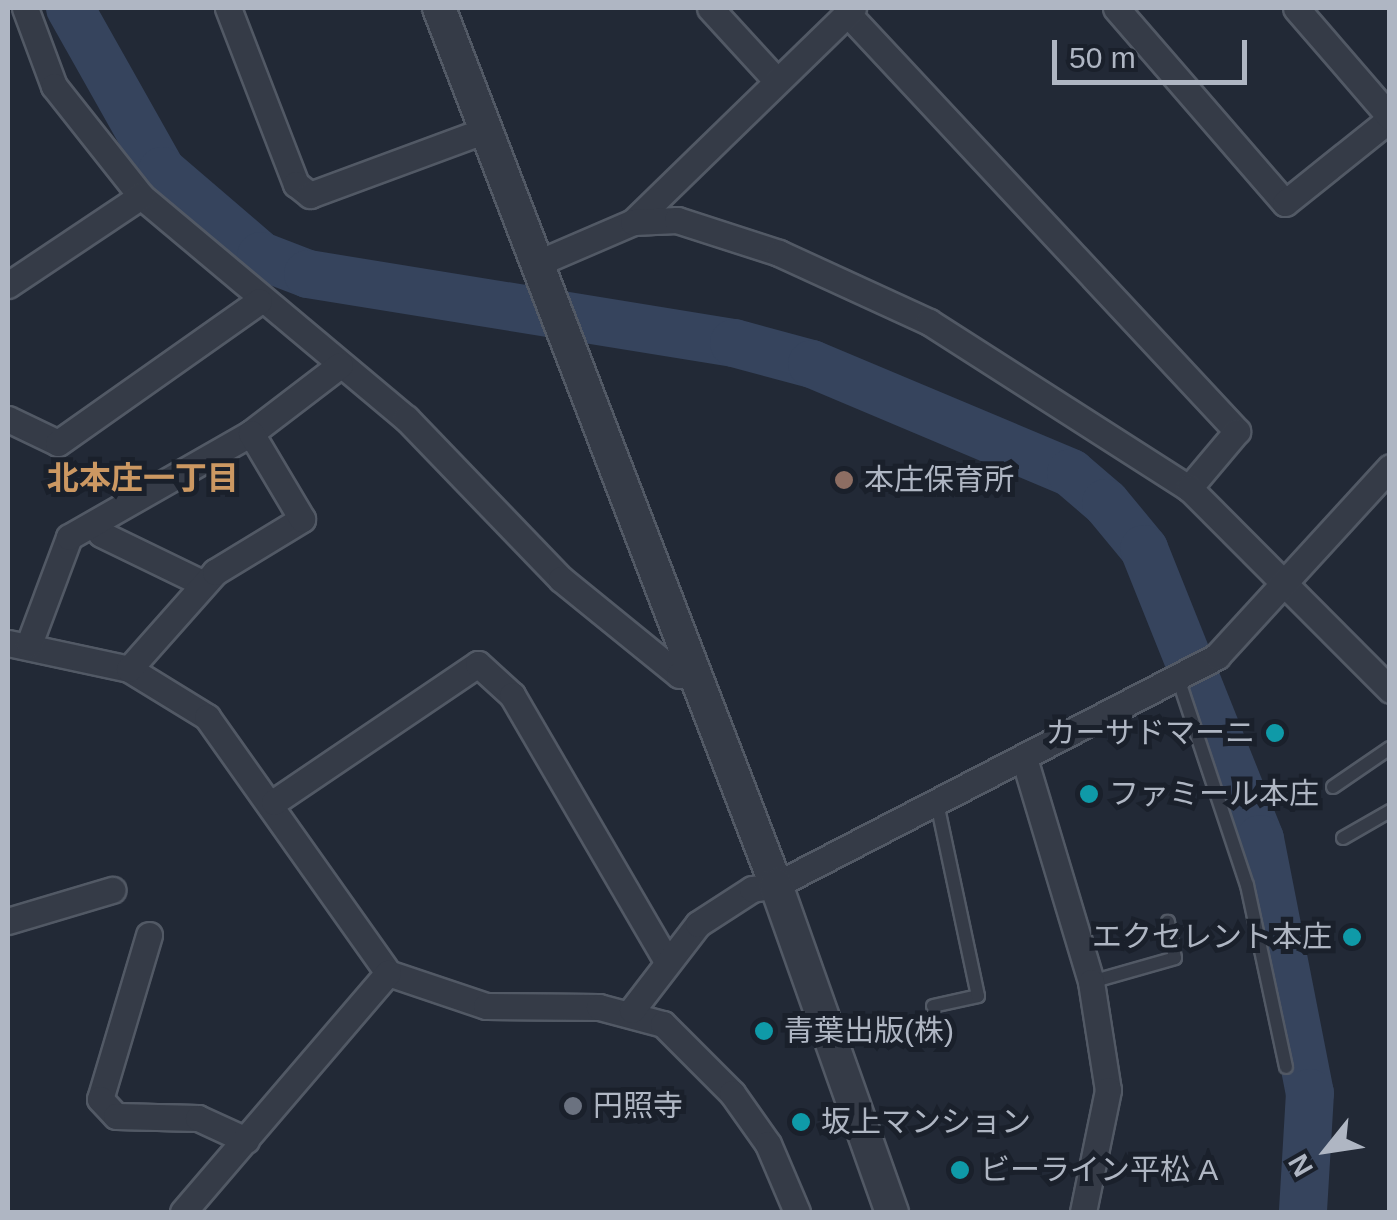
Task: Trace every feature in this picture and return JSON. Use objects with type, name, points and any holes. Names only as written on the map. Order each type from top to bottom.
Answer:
[{"type":"street","points":[[25,8],[54,86],[141,196],[259,301],[406,418],[562,579],[678,675],[695,672]]},
{"type":"street","points":[[228,8],[296,184],[310,195],[488,129]]},
{"type":"street","points":[[438,8],[488,129],[776,885],[892,1212]]},
{"type":"street","points":[[710,8],[776,80]]},
{"type":"street","points":[[1116,8],[1285,203],[1390,118],[1296,8]]},
{"type":"street","points":[[633,222],[850,10],[1238,431],[1189,488]]},
{"type":"street","points":[[8,285],[141,196]]},
{"type":"street","points":[[538,263],[633,222],[677,220],[779,254],[930,322],[1189,488],[1390,690]]},
{"type":"street","points":[[8,419],[58,444],[259,301]]},
{"type":"street","points":[[340,365],[251,433],[70,537],[18,643],[129,669],[208,717],[274,802],[388,973],[486,1006],[632,1010],[663,1024],[732,1093],[768,1144],[797,1212]]},
{"type":"street","points":[[129,669],[204,584],[302,520],[251,433]]},
{"type":"street","points":[[632,1010],[698,924],[752,888],[776,885],[1189,668],[1390,467]]},
{"type":"street","points":[[98,524],[101,534],[204,584]]},
{"type":"street","points":[[274,802],[478,664],[512,695],[667,961]]},
{"type":"street","points":[[1024,758],[1090,982],[1108,1090],[1083,1212]]},
{"type":"street","points":[[8,920],[112,890]]},
{"type":"street","points":[[150,935],[100,1099],[116,1116],[198,1118],[246,1140]]},
{"type":"street","points":[[182,1212],[388,973]]},
{"type":"lane","points":[[1189,668],[1247,885],[1286,1066]]},
{"type":"lane","points":[[1333,787],[1390,748]]},
{"type":"lane","points":[[933,1006],[978,996],[937,803]]},
{"type":"lane","points":[[1342,838],[1390,811]]},
{"type":"lane","points":[[1090,982],[1175,958],[1168,922]]},
{"type":"waterway","points":[[70,8],[162,171],[261,256],[308,274],[734,343],[812,364],[1071,473],[1106,503],[1144,549],[1260,839],[1310,1093],[1303,1212]]},
{"type":"place","name":"本庄保育所","points":[[844,480]]},
{"type":"place","name":"カーサドマーニ","points":[[1275,733]]},
{"type":"place","name":"ファミール本庄","points":[[1089,794]]},
{"type":"place","name":"エクセレント本庄","points":[[1352,937]]},
{"type":"place","name":"青葉出版(株)","points":[[764,1031]]},
{"type":"place","name":"円照寺","points":[[573,1106]]},
{"type":"place","name":"坂上マンション","points":[[801,1122]]},
{"type":"place","name":"ビーライン平松 A","points":[[960,1170]]},
{"type":"district","name":"北本庄一丁目","points":[[143,478]]}]
